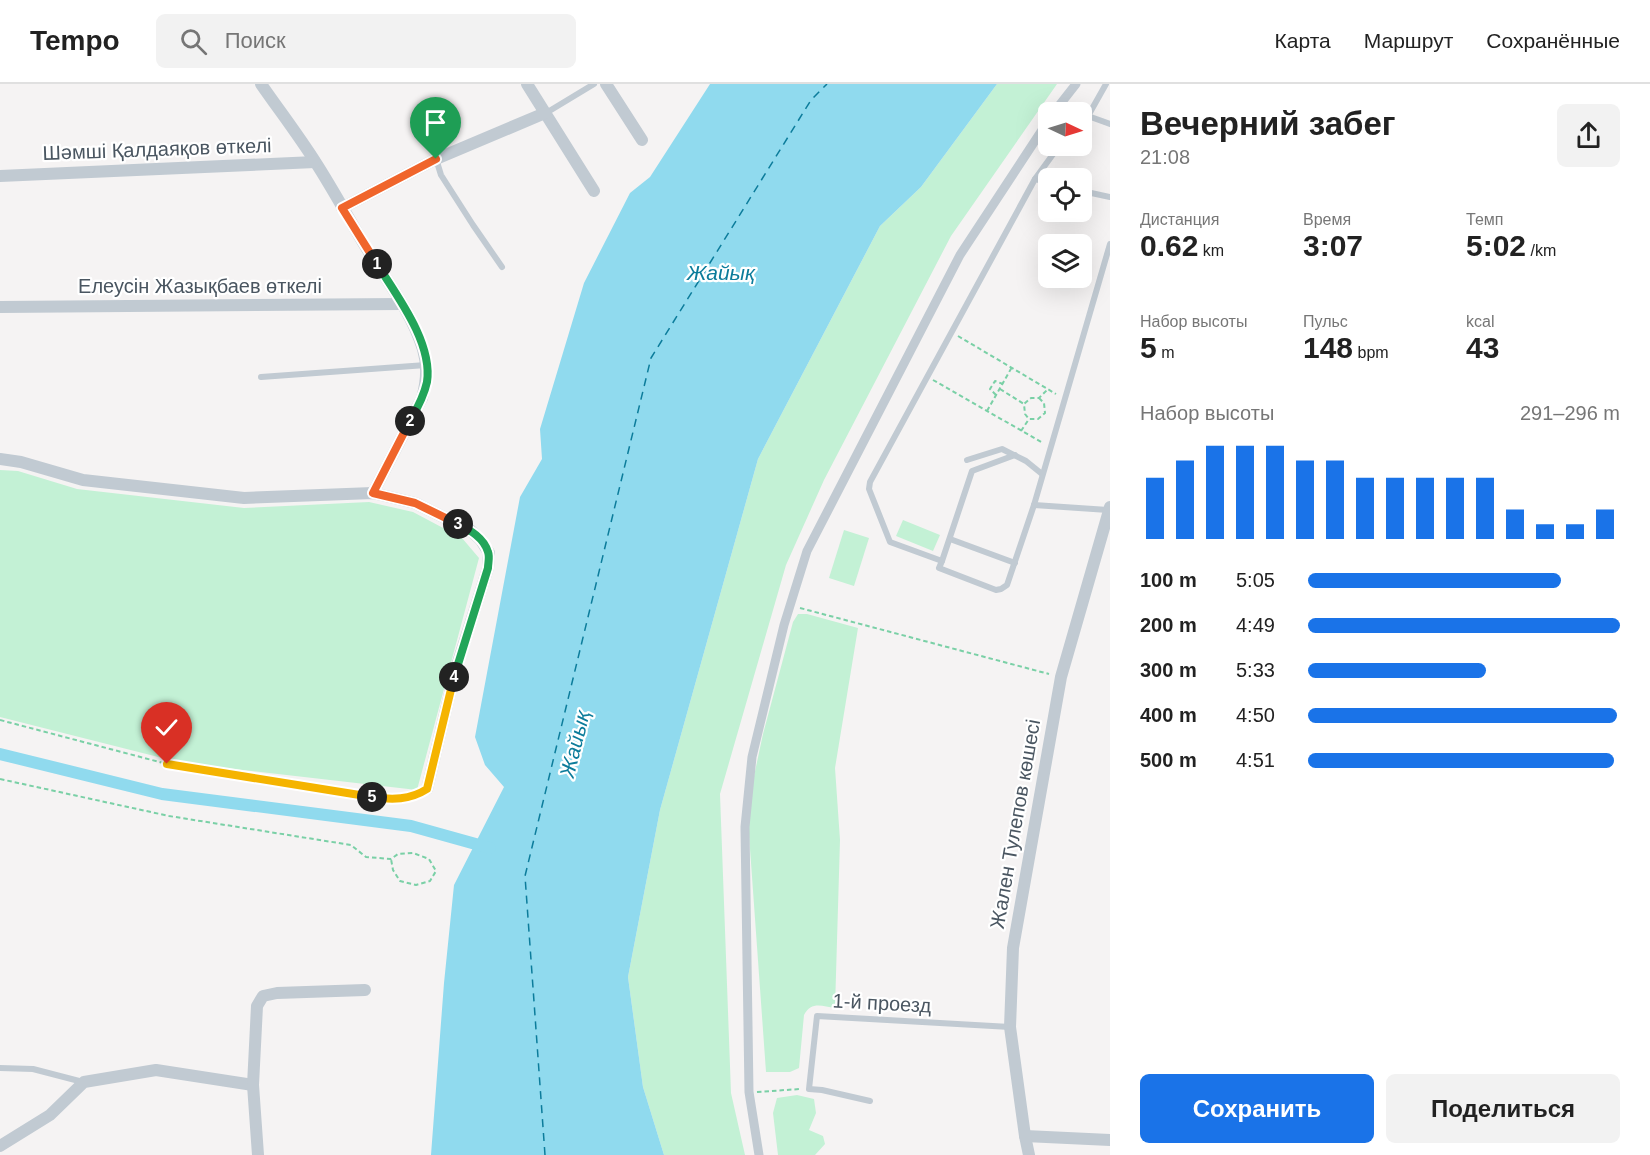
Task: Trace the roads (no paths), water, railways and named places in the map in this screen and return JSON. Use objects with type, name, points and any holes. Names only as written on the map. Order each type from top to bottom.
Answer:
[{"type":"street","points":[[261,84],[315,162],[401,304],[417,333],[427,364],[427,382],[422,398],[373,493]]},
{"type":"street","points":[[527,84],[594,191]]},
{"type":"street","points":[[606,84],[642,140]]},
{"type":"street","points":[[1062,102],[1076,84]]},
{"type":"street","points":[[342,208],[436,159],[545,113]]},
{"type":"street","points":[[759,1155],[749,1092],[745,827],[752,757],[784,625],[807,551],[960,255],[1038,136]]},
{"type":"street","name":"Шәмші Қалдаяқов өткелі","points":[[0,176],[315,162]]},
{"type":"street","name":"Елеусін Жазықбаев өткелі","points":[[0,307],[401,304]]},
{"type":"street","points":[[0,459],[21,462],[83,480],[244,498],[373,493],[415,503],[470,530],[482,540],[489,553],[488,568],[456,672],[427,789]]},
{"type":"street","name":"Жален Тулепов көшесі","points":[[1029,1155],[1010,1027],[1013,948],[1061,677],[1110,509]]},
{"type":"street","points":[[258,1155],[253,1085],[257,1006],[263,996],[277,993],[365,990]]},
{"type":"street","points":[[0,1146],[50,1114],[84,1082],[156,1070],[253,1085]]},
{"type":"street","points":[[1025,1136],[1110,1140]]},
{"type":"lane","points":[[545,113],[594,84]]},
{"type":"lane","points":[[1092,109],[1106,84]]},
{"type":"lane","points":[[1092,117],[1110,124]]},
{"type":"lane","points":[[425,123],[441,175],[502,267]]},
{"type":"lane","points":[[942,561],[890,542],[869,489],[870,482],[1035,179],[1052,156]]},
{"type":"lane","points":[[1092,192],[1110,197]]},
{"type":"lane","points":[[1015,455],[972,471],[939,568],[996,590],[1007,585],[1015,563],[1110,244]]},
{"type":"lane","points":[[261,377],[427,364]]},
{"type":"lane","points":[[967,460],[1002,449],[1026,461],[1042,474]]},
{"type":"lane","points":[[1034,505],[1110,509]]},
{"type":"lane","points":[[950,538],[1015,563]]},
{"type":"lane","name":"1-й проезд","points":[[870,1101],[808,1089],[817,1016],[1010,1027]]},
{"type":"lane","points":[[0,1068],[33,1070],[84,1082]]},
{"type":"water","name":"Жайық","points":[[710,84],[997,84],[921,187],[880,226],[758,459],[660,810],[628,977],[643,1087],[664,1155],[431,1155],[454,885],[504,787],[485,765],[475,737],[520,497],[542,459],[540,429],[584,283],[630,193],[650,177]]},
{"type":"waterway","points":[[0,754],[162,794],[411,826],[490,848]]}]
